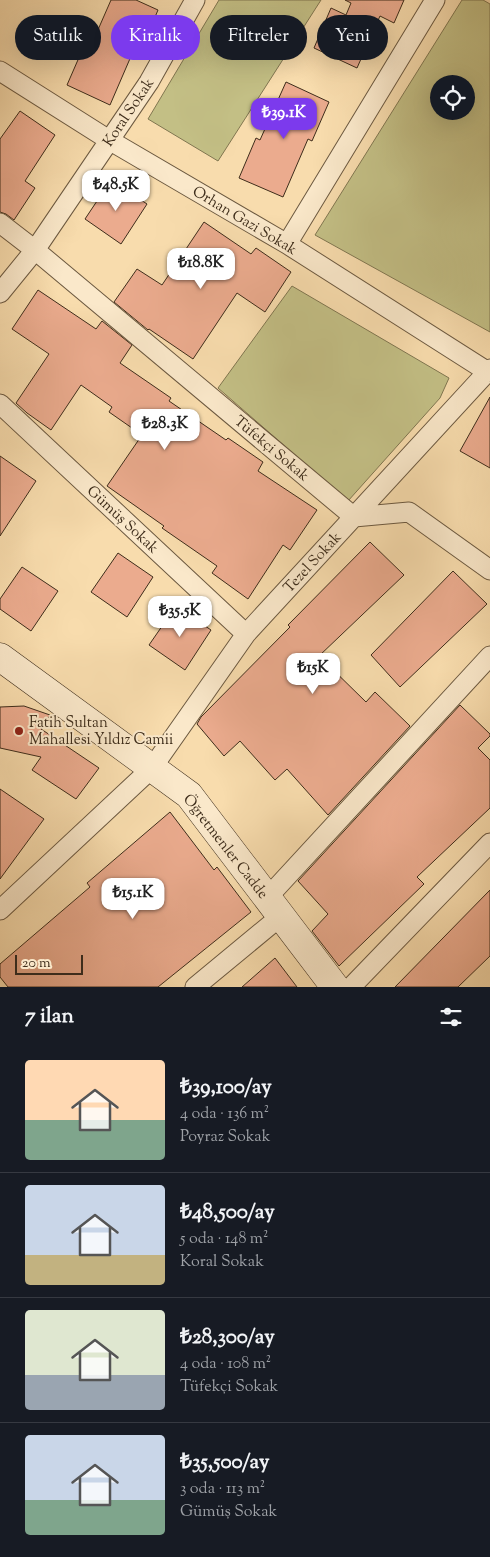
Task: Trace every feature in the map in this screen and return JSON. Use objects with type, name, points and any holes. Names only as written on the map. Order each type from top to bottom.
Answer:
[{"type":"street","name":"Koral Sokak","points":[[0,293],[35,250],[149,82],[195,0]]},
{"type":"street","points":[[287,244],[435,0]]},
{"type":"street","name":"Orhan Gazi Sokak","points":[[0,71],[109,140],[287,244],[489,370]]},
{"type":"street","name":"Tüfekçi Sokak","points":[[0,223],[35,250],[354,517]]},
{"type":"street","name":"Tezel Sokak","points":[[0,910],[152,768],[246,634],[489,370]]},
{"type":"street","name":"Gümüş Sokak","points":[[0,404],[246,634]]},
{"type":"street","points":[[354,517],[409,512],[490,570]]},
{"type":"street","points":[[195,987],[274,907],[490,656]]},
{"type":"street","name":"Öğretmenler Cadde","points":[[0,657],[189,795],[335,987]]},
{"type":"street","points":[[351,987],[490,843]]},
{"type":"shaded area","points":[[219,0],[321,0],[307,22],[307,15],[210,15]]},
{"type":"shaded area","points":[[462,0],[483,0],[490,4],[490,332],[315,235]]},
{"type":"shaded area","points":[[210,15],[210,60],[283,60],[218,161],[148,119],[183,60],[200,60],[200,32]]},
{"type":"shaded area","points":[[292,286],[449,378],[440,398],[348,501],[218,388]]},
{"type":"building","points":[[111,0],[136,0],[158,10],[156,15],[111,15],[111,60],[129,60],[110,105],[67,85],[78,60],[101,60],[101,23]]},
{"type":"building","points":[[345,0],[404,0],[394,23],[388,20],[388,15],[346,15],[351,3]]},
{"type":"building","points":[[331,8],[346,15],[328,15]]},
{"type":"building","points":[[340,60],[361,60],[357,68]]},
{"type":"building","points":[[286,82],[329,102],[312,141],[308,139],[283,197],[239,178],[256,138],[260,140]]},
{"type":"building","points":[[20,111],[55,135],[25,181],[35,188],[14,220],[0,212],[0,139]]},
{"type":"building","points":[[111,180],[147,204],[121,244],[85,219]]},
{"type":"building","points":[[204,222],[251,254],[256,248],[291,272],[265,312],[237,293],[193,359],[148,330],[114,302],[137,269],[162,285]]},
{"type":"building","points":[[38,290],[96,329],[102,321],[132,345],[120,363],[171,398],[169,401],[226,440],[228,438],[263,462],[258,471],[317,510],[290,550],[283,545],[248,599],[212,573],[217,566],[162,528],[164,526],[107,486],[142,435],[109,412],[112,407],[81,385],[51,430],[16,403],[49,354],[12,329]]},
{"type":"building","points":[[490,397],[490,468],[460,451]]},
{"type":"building","points":[[0,456],[36,481],[0,536]]},
{"type":"building","points":[[370,542],[404,575],[319,656],[366,702],[375,692],[410,726],[328,815],[287,769],[275,780],[240,741],[224,756],[197,724],[201,717],[290,627],[288,625]]},
{"type":"building","points":[[118,553],[153,577],[127,617],[91,592]]},
{"type":"building","points":[[22,567],[58,591],[31,631],[0,609],[0,599]]},
{"type":"building","points":[[453,571],[487,604],[400,687],[371,655]]},
{"type":"building","points":[[176,606],[211,630],[185,670],[149,645]]},
{"type":"building","points":[[460,705],[490,734],[478,748],[490,760],[490,808],[417,877],[424,884],[339,966],[312,931],[328,914],[298,881]]},
{"type":"building","points":[[24,706],[50,715],[41,729],[99,768],[76,799],[32,770],[41,757],[0,748],[0,707]]},
{"type":"building","points":[[0,789],[44,819],[0,879]]},
{"type":"building","points":[[170,812],[214,870],[217,867],[251,912],[158,987],[8,987],[0,977],[0,964],[90,887],[87,883]]},
{"type":"building","points":[[490,890],[490,956],[458,987],[395,987]]},
{"type":"building","points":[[275,958],[297,987],[242,987]]},
{"type":"place","name":"Fatih Sultan Mahallesi Yıldız Camii","points":[[19,731]]}]
